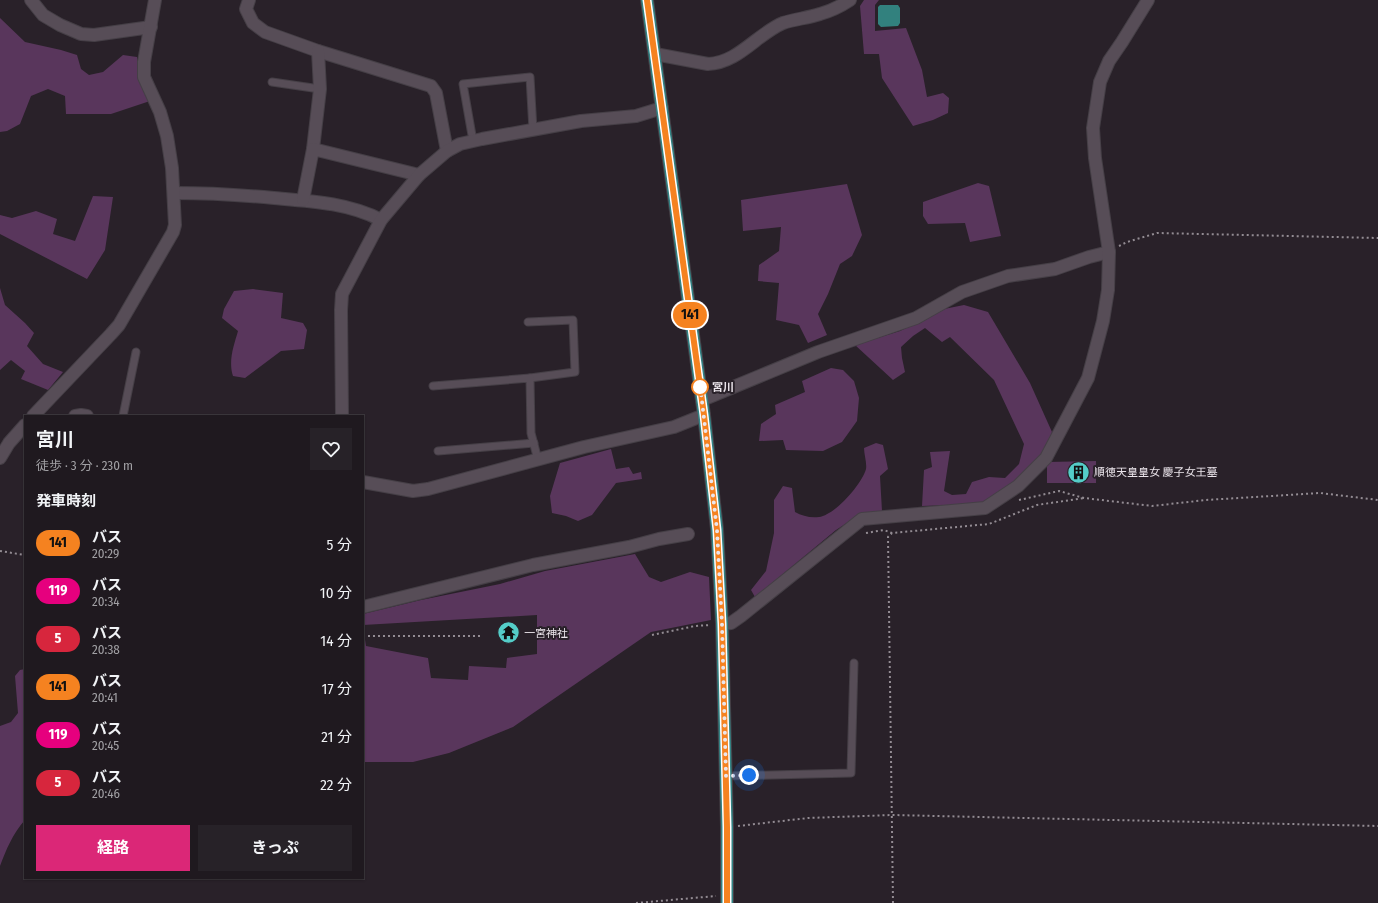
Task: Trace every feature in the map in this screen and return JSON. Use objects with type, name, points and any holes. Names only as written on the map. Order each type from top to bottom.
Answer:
[{"type":"main road","points":[[647,0],[704,415],[717,530],[722,624],[727,827],[727,899]]},
{"type":"street","points":[[31,0],[43,15],[60,25],[81,34],[94,35],[151,27]]},
{"type":"street","points":[[34,415],[119,325],[173,232],[175,225],[174,193],[168,136],[160,112],[144,77],[144,62],[155,0]]},
{"type":"street","points":[[249,0],[246,9],[253,23],[266,32],[318,51],[431,86],[436,92],[447,151]]},
{"type":"street","points":[[655,54],[715,64],[729,59],[783,23],[836,9],[850,0]]},
{"type":"street","points":[[722,624],[731,622],[742,616],[862,519],[985,508],[1018,486],[1046,458],[1088,378],[1103,321],[1108,290],[1110,252],[1095,158],[1093,128],[1100,82],[1109,61],[1148,0]]},
{"type":"street","points":[[303,200],[313,149],[320,89],[318,51]]},
{"type":"street","points":[[342,415],[342,294],[381,220],[419,175],[447,151],[460,144],[581,121],[636,116],[662,108]]},
{"type":"street","points":[[313,149],[419,175]]},
{"type":"street","points":[[174,193],[218,193],[336,204],[371,215],[381,220]]},
{"type":"street","points":[[702,400],[818,352],[916,318],[962,292],[1008,276],[1055,269],[1089,257],[1110,252]]},
{"type":"street","points":[[364,482],[413,491],[428,489],[584,447],[674,427],[704,415]]},
{"type":"street","points":[[0,458],[4,443],[24,426]]},
{"type":"street","points":[[4,443],[24,436]]},
{"type":"street","points":[[364,607],[533,565],[622,549],[659,539],[688,534]]},
{"type":"lane","points":[[472,141],[463,84],[530,77],[533,130]]},
{"type":"lane","points":[[272,82],[320,89]]},
{"type":"lane","points":[[432,386],[530,378],[575,372],[573,320],[528,322]]},
{"type":"lane","points":[[123,415],[136,352]]},
{"type":"lane","points":[[530,378],[532,434],[538,460]]},
{"type":"lane","points":[[438,451],[534,443]]},
{"type":"lane","points":[[726,776],[851,773],[854,663]]},
{"type":"path","points":[[1110,252],[1127,242],[1157,233],[1378,238]]},
{"type":"path","points":[[1015,501],[1059,491],[1084,498],[1152,506],[1206,500],[1320,493],[1378,500]]},
{"type":"path","points":[[862,533],[884,530],[892,533],[989,524],[1037,505],[1084,498]]},
{"type":"path","points":[[892,533],[888,537],[894,903]]},
{"type":"path","points":[[0,551],[24,555]]},
{"type":"path","points":[[652,635],[695,626],[722,624]]},
{"type":"path","points":[[364,636],[483,636]]},
{"type":"path","points":[[727,827],[808,818],[892,815],[1378,826]]},
{"type":"path","points":[[636,903],[727,899]]},
{"type":"shaded area","points":[[864,0],[879,0],[875,5],[875,31],[906,28],[922,70],[927,97],[943,93],[949,98],[948,113],[933,120],[913,126],[882,78],[879,54],[864,54],[860,6]]},
{"type":"shaded area","points":[[880,5],[898,5],[900,8],[900,23],[898,26],[881,27],[878,24],[878,7]]},
{"type":"shaded area","points":[[0,18],[25,42],[77,55],[81,69],[89,75],[103,72],[123,55],[137,57],[141,85],[150,101],[111,114],[66,114],[65,96],[48,89],[31,96],[20,124],[7,131],[0,132]]},
{"type":"shaded area","points":[[978,183],[989,186],[1001,236],[970,242],[965,223],[928,224],[923,216],[923,202]]},
{"type":"shaded area","points":[[847,184],[862,235],[852,256],[840,264],[818,314],[827,335],[808,343],[799,325],[776,320],[779,283],[758,281],[759,265],[779,251],[781,227],[743,231],[741,200]]},
{"type":"shaded area","points":[[93,196],[113,197],[105,250],[87,279],[0,234],[0,215],[12,218],[36,211],[57,219],[53,234],[75,241]]},
{"type":"shaded area","points":[[0,288],[5,305],[34,333],[27,346],[43,364],[63,372],[48,390],[21,379],[25,371],[11,360],[0,370]]},
{"type":"shaded area","points":[[253,289],[283,293],[281,318],[303,323],[307,330],[304,349],[281,351],[245,378],[233,376],[231,359],[238,331],[222,318],[224,309],[234,291]]},
{"type":"shaded area","points":[[964,305],[988,312],[1030,383],[1052,432],[1043,455],[1015,483],[980,504],[922,506],[924,470],[932,467],[930,452],[950,451],[944,491],[952,495],[966,494],[972,482],[989,477],[1005,478],[1019,464],[1024,444],[994,380],[950,337],[942,342],[925,328],[913,336],[901,347],[905,372],[893,380],[855,345],[900,331],[944,309]]},
{"type":"shaded area","points":[[831,368],[843,370],[854,381],[859,398],[857,421],[842,442],[823,451],[786,450],[783,440],[759,441],[761,424],[776,414],[775,405],[805,392],[802,381]]},
{"type":"shaded area","points":[[876,443],[883,445],[888,469],[880,476],[882,511],[859,515],[836,530],[755,597],[751,590],[766,571],[774,533],[774,500],[783,486],[792,488],[795,512],[809,517],[819,517],[825,515],[840,505],[859,483],[866,469],[864,448]]},
{"type":"shaded area","points":[[611,449],[616,469],[629,467],[633,474],[641,472],[642,479],[616,483],[592,515],[578,521],[566,516],[552,513],[550,496],[560,463]]},
{"type":"shaded area","points":[[1096,461],[1096,483],[1047,483],[1047,462]]},
{"type":"shaded area","points":[[635,554],[649,577],[661,582],[690,572],[709,577],[711,620],[651,632],[513,727],[449,753],[413,762],[364,762],[364,633],[366,646],[428,658],[431,678],[468,680],[469,666],[506,668],[507,658],[537,654],[537,615],[364,625],[364,614],[421,600],[500,584],[545,571]]},
{"type":"shaded area","points":[[24,669],[24,821],[13,836],[0,866],[0,726],[11,722],[18,713],[15,676],[20,670]]},
{"type":"bus line","name":"141","points":[[647,0],[704,415],[717,530],[722,624],[727,827],[727,903]]},
{"type":"place","name":"宮川","points":[[700,387]]},
{"type":"place","name":"順徳天皇皇女 慶子女王墓","points":[[1079,472]]},
{"type":"place","name":"一宮神社","points":[[508,633]]},
{"type":"route","points":[[700,387],[700,384],[717,530],[722,624],[726,776],[749,775]]}]
